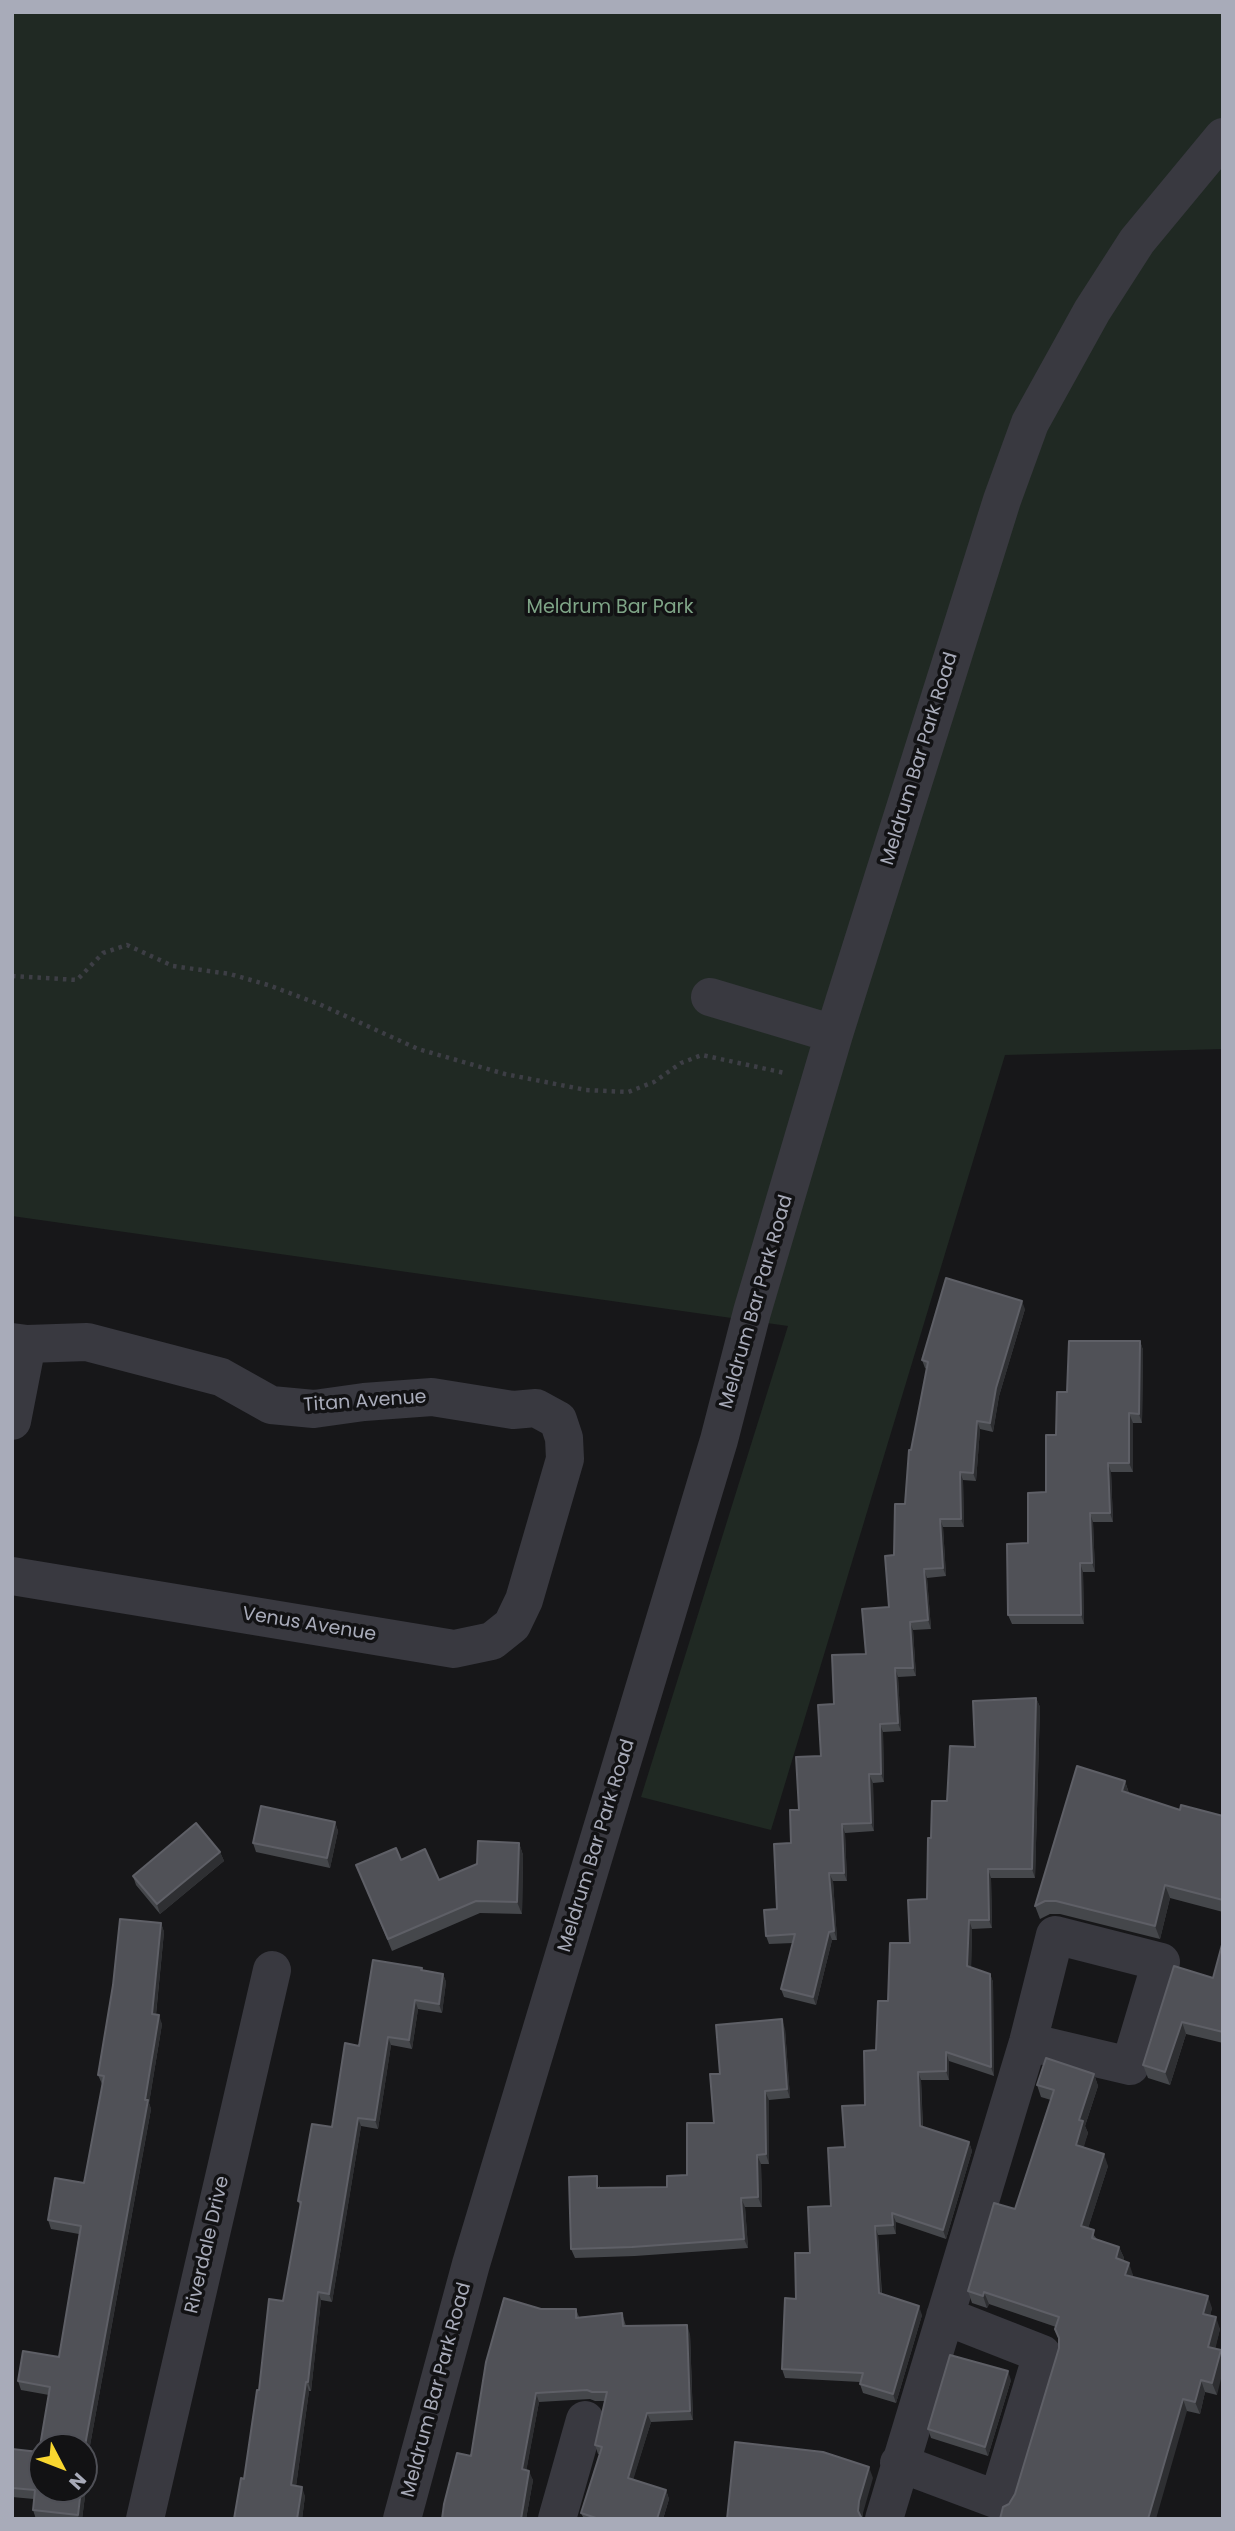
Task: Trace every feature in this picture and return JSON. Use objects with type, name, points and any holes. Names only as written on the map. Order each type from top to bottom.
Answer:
[{"type":"street","name":"Meldrum Bar Park Road","points":[[402,2519],[471,2264],[719,1440],[752,1312],[834,1034],[953,654],[1030,423],[1092,311],[1137,241],[1223,137]]},
{"type":"street","points":[[710,997],[834,1034]]},
{"type":"street","name":"Titan Avenue","points":[[20,1343],[87,1342],[221,1377],[271,1405],[314,1409],[432,1397],[513,1410],[536,1408],[558,1420],[565,1437],[565,1459],[542,1541]]},
{"type":"street","points":[[12,1421],[20,1343]]},
{"type":"street","name":"Venus Avenue","points":[[12,1576],[454,1649],[492,1641],[512,1625],[524,1600],[542,1541]]},
{"type":"street","name":"Riverdale Drive","points":[[145,2519],[272,1970]]},
{"type":"street","points":[[884,2519],[1028,2042]]},
{"type":"street","points":[[899,2463],[998,2500],[1042,2354],[945,2316]]},
{"type":"street","points":[[557,2519],[585,2420]]},
{"type":"path","points":[[12,976],[78,980],[103,953],[127,945],[173,966],[230,974],[268,985],[319,1004],[418,1049],[505,1074],[559,1085],[586,1090],[628,1092],[654,1082],[681,1063],[702,1055],[822,1081]]},
{"type":"green space","name":"Meldrum Bar Park","points":[[12,12],[1223,12],[1223,1049],[1005,1055],[771,1830],[641,1797],[788,1326],[12,1216]]},
{"type":"building","points":[[946,1278],[1022,1301],[996,1388],[990,1423],[977,1421],[973,1473],[960,1472],[961,1519],[940,1519],[943,1568],[924,1569],[928,1620],[910,1622],[913,1668],[895,1668],[898,1723],[880,1724],[881,1774],[869,1774],[871,1823],[842,1824],[844,1873],[829,1873],[834,1931],[829,1932],[813,1997],[781,1989],[795,1934],[766,1936],[764,1910],[777,1909],[774,1844],[791,1843],[790,1810],[799,1810],[796,1757],[821,1756],[818,1705],[834,1704],[832,1655],[866,1654],[862,1609],[889,1607],[885,1556],[894,1555],[895,1504],[905,1504],[909,1450],[928,1362],[922,1360]]},
{"type":"building","points":[[1069,1341],[1140,1341],[1139,1414],[1129,1413],[1129,1463],[1108,1463],[1110,1513],[1090,1513],[1092,1563],[1080,1563],[1081,1615],[1008,1615],[1007,1544],[1028,1543],[1028,1493],[1046,1492],[1046,1435],[1056,1435],[1057,1392],[1067,1392]]},
{"type":"building","points":[[1036,1698],[1032,1869],[988,1869],[989,1920],[969,1920],[967,1966],[990,1974],[991,2067],[946,2052],[946,2071],[918,2072],[920,2126],[969,2142],[943,2230],[892,2213],[893,2225],[875,2226],[879,2293],[919,2306],[893,2394],[860,2384],[863,2373],[782,2369],[785,2298],[796,2299],[795,2253],[810,2253],[808,2207],[831,2206],[828,2148],[845,2147],[842,2106],[865,2105],[864,2051],[876,2050],[878,2001],[888,2001],[890,1943],[910,1943],[908,1900],[927,1899],[928,1838],[931,1838],[932,1801],[947,1801],[950,1746],[975,1747],[973,1701]]},
{"type":"building","points":[[1077,1766],[1125,1781],[1122,1791],[1180,1810],[1181,1805],[1223,1816],[1223,1900],[1165,1885],[1155,1926],[1056,1901],[1045,1901],[1035,1906]]},
{"type":"building","points":[[261,1806],[335,1822],[327,1858],[253,1843]]},
{"type":"building","points":[[196,1823],[220,1852],[157,1904],[133,1876]]},
{"type":"building","points":[[478,1841],[519,1843],[517,1902],[476,1901],[388,1939],[356,1865],[396,1848],[401,1860],[425,1849],[439,1880],[477,1864]]},
{"type":"building","points":[[120,1919],[161,1923],[152,2014],[159,2015],[145,2100],[148,2100],[87,2433],[42,2433],[50,2387],[18,2381],[23,2351],[59,2357],[81,2226],[48,2220],[55,2178],[84,2183],[104,2076],[98,2075],[113,1985]]},
{"type":"building","points":[[1223,1941],[1223,2032],[1182,2022],[1165,2072],[1143,2065],[1174,1966],[1213,1978]]},
{"type":"building","points":[[373,1960],[443,1974],[439,2004],[415,2000],[409,2040],[388,2037],[375,2120],[358,2118],[329,2294],[318,2292],[308,2382],[291,2485],[302,2487],[297,2519],[234,2519],[241,2478],[244,2479],[259,2390],[269,2299],[283,2301],[312,2124],[332,2127],[345,2043],[359,2046]]},
{"type":"building","points":[[782,2019],[787,2089],[765,2091],[766,2154],[757,2155],[758,2197],[741,2198],[744,2239],[571,2249],[569,2177],[597,2176],[597,2188],[667,2187],[667,2176],[687,2175],[687,2123],[714,2123],[710,2074],[720,2074],[716,2025]]},
{"type":"building","points":[[1046,2058],[1094,2074],[1079,2120],[1083,2121],[1076,2145],[1104,2154],[1081,2226],[1094,2230],[1092,2238],[1119,2247],[1116,2258],[1129,2263],[1125,2275],[1208,2296],[1203,2314],[1216,2317],[1208,2347],[1221,2350],[1212,2383],[1201,2380],[1195,2402],[1183,2399],[1148,2519],[1000,2519],[1003,2507],[1009,2504],[1015,2494],[1059,2348],[1055,2329],[1059,2317],[984,2292],[983,2296],[968,2291],[994,2203],[1015,2209],[1054,2090],[1037,2085]]},
{"type":"building","points":[[504,2298],[541,2309],[576,2309],[576,2318],[622,2313],[623,2326],[687,2325],[690,2411],[647,2413],[628,2478],[666,2490],[657,2519],[599,2519],[581,2513],[602,2447],[595,2445],[607,2392],[587,2390],[536,2393],[522,2469],[529,2471],[521,2519],[442,2519],[457,2453],[471,2456],[486,2362]]},
{"type":"building","points":[[950,2355],[1008,2371],[985,2447],[928,2429]]},
{"type":"building","points":[[735,2442],[823,2452],[869,2467],[859,2501],[858,2511],[862,2519],[727,2519]]},
{"type":"building","points":[[12,2449],[28,2451],[28,2489],[12,2488]]},
{"type":"building","points":[[34,2503],[79,2503],[78,2515],[33,2510]]}]
